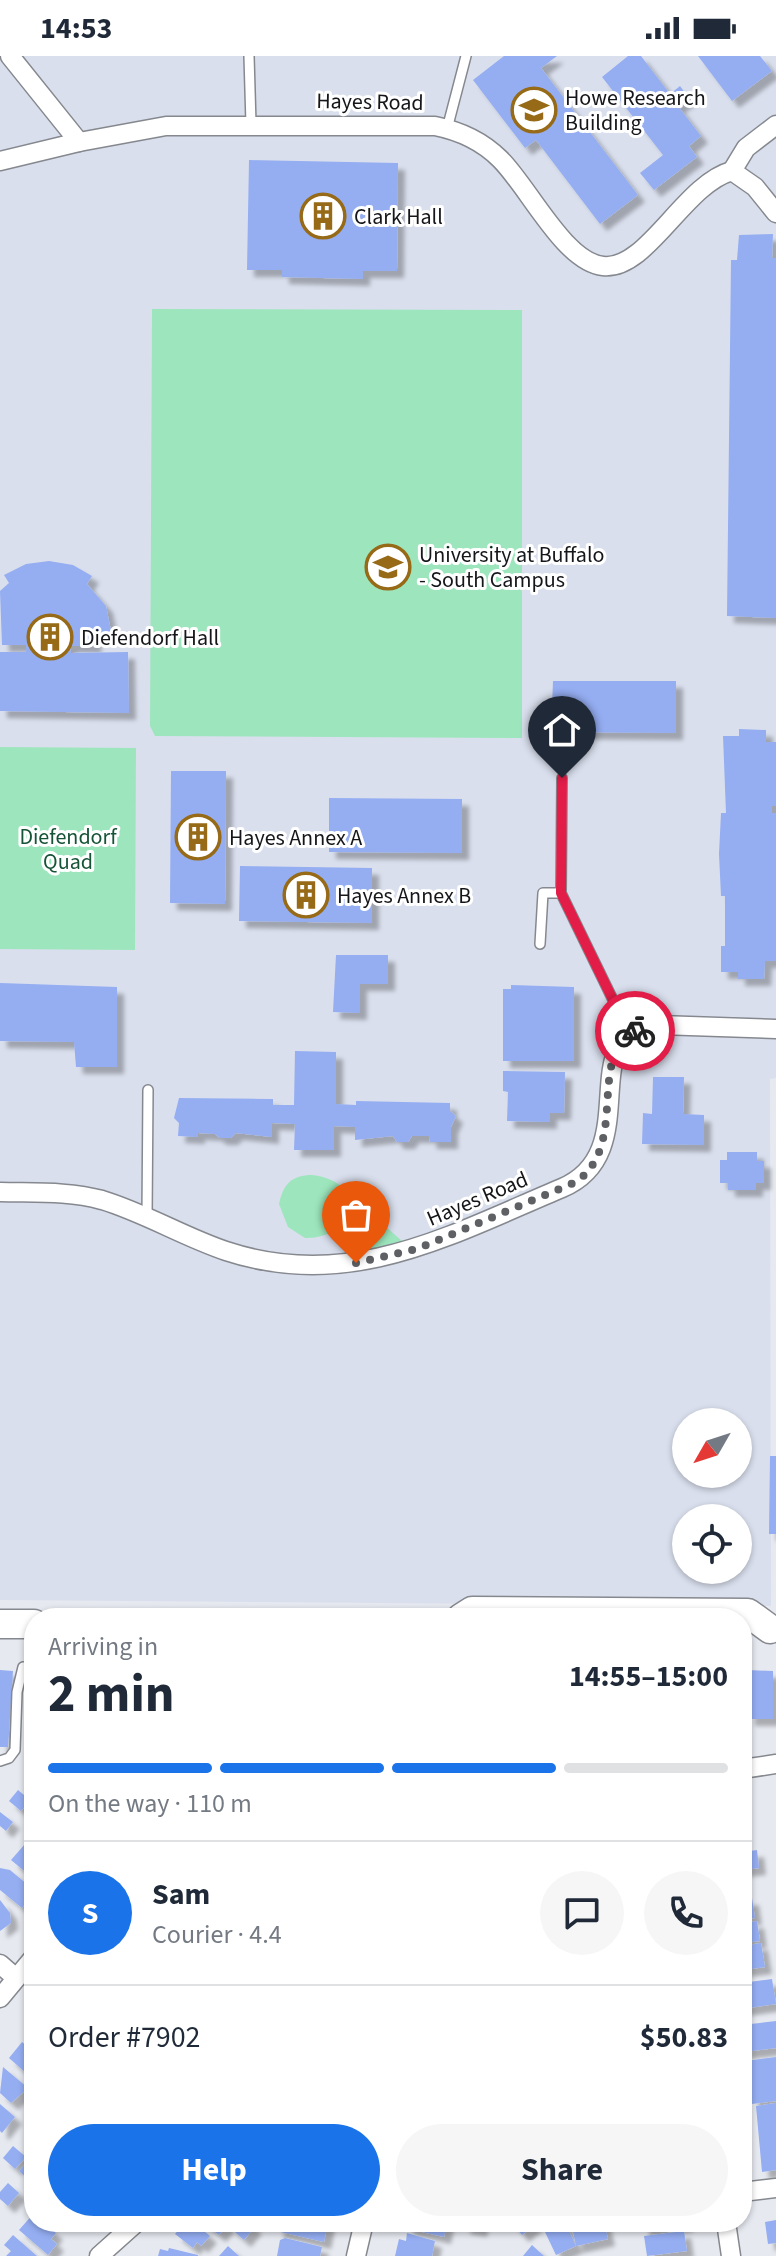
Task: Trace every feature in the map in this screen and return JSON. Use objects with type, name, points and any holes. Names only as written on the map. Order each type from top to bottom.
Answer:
[{"type":"main road","points":[[752,1616],[773,1629]]},
{"type":"main road","points":[[0,1624],[24,1624]]},
{"type":"main road","points":[[752,1638],[773,1629]]},
{"type":"street","points":[[10,56],[79,142]]},
{"type":"street","name":"Hayes Road","points":[[0,161],[166,126],[251,124],[447,129],[472,138],[498,157],[576,254],[603,266],[625,262],[706,183],[732,171]]},
{"type":"street","points":[[776,125],[746,148],[732,171],[755,187],[776,213]]},
{"type":"street","points":[[635,1031],[660,1025],[776,1029]]},
{"type":"street","name":"Hayes Road","points":[[0,1192],[83,1196],[147,1217],[214,1246],[278,1262],[339,1266],[417,1249],[576,1182],[588,1173],[604,1144],[614,1054],[624,1039],[635,1031]]},
{"type":"street","points":[[752,1768],[776,1764]]},
{"type":"street","points":[[0,1964],[5,1990]]},
{"type":"street","points":[[5,1990],[24,1968]]},
{"type":"street","points":[[752,2191],[776,2188]]},
{"type":"street","points":[[99,2256],[127,2232]]},
{"type":"street","points":[[356,2256],[362,2232]]},
{"type":"street","points":[[727,2232],[731,2256]]},
{"type":"lane","points":[[249,56],[251,124]]},
{"type":"lane","points":[[447,129],[466,56]]},
{"type":"lane","points":[[562,778],[561,893],[614,1002],[635,1031]]},
{"type":"lane","points":[[540,944],[543,893],[561,893]]},
{"type":"lane","points":[[147,1217],[148,1090]]},
{"type":"lane","points":[[0,1761],[9,1758],[15,1750],[17,1692],[23,1667]]},
{"type":"shaded area","name":"University at Buffalo - South Campus","points":[[0,56],[776,56],[776,1078],[770,1079],[771,1606],[0,1600]]},
{"type":"green space","points":[[152,309],[522,310],[522,738],[155,736],[150,726]]},
{"type":"green space","name":"Diefendorf Quad","points":[[0,747],[136,748],[135,950],[0,949]]},
{"type":"green space","points":[[312,1175],[331,1180],[343,1188],[349,1198],[349,1210],[345,1220],[335,1230],[322,1236],[305,1238],[288,1227],[279,1204],[290,1182]]},
{"type":"green space","points":[[369,1212],[402,1241],[402,1245],[357,1253],[354,1224]]},
{"type":"building","name":"Howe Research Building","points":[[504,56],[557,56],[541,68],[638,195],[600,224],[536,140],[525,148],[473,80]]},
{"type":"building","points":[[628,56],[641,56],[670,94],[680,86],[689,98],[678,106],[701,136],[689,146],[697,157],[654,190],[640,173],[663,155],[602,77]]},
{"type":"building","points":[[698,56],[760,56],[772,71],[732,101]]},
{"type":"building","name":"Clark Hall","points":[[249,160],[398,163],[397,271],[363,271],[363,279],[282,277],[282,270],[247,270]]},
{"type":"building","points":[[773,234],[772,258],[776,258],[776,618],[727,616],[731,260],[737,260],[739,235]]},
{"type":"building","name":"Diefendorf Hall","points":[[49,561],[73,565],[92,576],[87,584],[106,606],[112,636],[94,637],[95,646],[70,646],[71,653],[128,652],[129,713],[0,711],[0,652],[26,652],[26,645],[2,645],[0,591],[9,583],[4,575],[26,564]]},
{"type":"building","points":[[553,681],[676,681],[676,733],[551,732]]},
{"type":"building","points":[[739,729],[766,730],[766,742],[776,742],[776,806],[772,806],[772,813],[776,813],[776,961],[765,961],[764,979],[738,979],[738,972],[721,972],[721,946],[725,946],[725,896],[721,896],[719,854],[721,813],[726,813],[723,736],[739,736]]},
{"type":"building","name":"Hayes Annex A","points":[[171,771],[226,771],[225,904],[170,903]]},
{"type":"building","points":[[329,798],[462,799],[462,853],[329,852]]},
{"type":"building","name":"Hayes Annex B","points":[[240,866],[372,868],[372,923],[239,921]]},
{"type":"building","points":[[336,955],[388,955],[388,984],[360,984],[360,1013],[333,1012]]},
{"type":"building","points":[[0,983],[117,987],[117,1067],[76,1067],[74,1042],[0,1041]]},
{"type":"building","points":[[511,985],[574,987],[574,1061],[503,1061],[503,989],[511,989]]},
{"type":"building","points":[[295,1051],[336,1052],[336,1104],[356,1105],[356,1101],[450,1103],[450,1111],[456,1116],[451,1127],[451,1142],[430,1142],[429,1136],[412,1136],[408,1142],[397,1142],[393,1136],[355,1140],[355,1127],[334,1126],[334,1150],[294,1150],[295,1124],[272,1123],[272,1137],[236,1133],[231,1138],[198,1133],[198,1137],[178,1136],[179,1123],[174,1118],[179,1098],[273,1099],[273,1105],[294,1105]]},
{"type":"building","points":[[503,1071],[565,1072],[564,1113],[550,1113],[550,1122],[507,1121],[508,1092],[503,1091]]},
{"type":"building","points":[[653,1077],[684,1077],[683,1114],[704,1115],[704,1145],[642,1144],[643,1113],[652,1114]]},
{"type":"building","points":[[727,1152],[757,1152],[757,1161],[764,1161],[764,1183],[756,1183],[756,1190],[728,1190],[728,1183],[720,1183],[720,1160],[727,1160]]},
{"type":"building","points":[[770,1456],[776,1456],[776,1534],[769,1534]]},
{"type":"building","points":[[0,1670],[13,1671],[8,1747],[0,1747]]},
{"type":"building","points":[[752,1670],[773,1671],[773,1719],[752,1719]]},
{"type":"building","points":[[18,1790],[24,1795],[24,1807],[21,1811],[9,1801]]},
{"type":"building","points":[[0,1812],[13,1822],[6,1831],[0,1826]]},
{"type":"building","points":[[24,1845],[24,1871],[11,1860]]},
{"type":"building","points":[[757,1850],[759,1868],[752,1869],[752,1851]]},
{"type":"building","points":[[0,1868],[10,1870],[24,1882],[22,1908],[0,1890]]},
{"type":"building","points":[[0,1900],[10,1913],[11,1923],[0,1931]]},
{"type":"building","points":[[757,1921],[760,1941],[752,1942],[752,1922]]},
{"type":"building","points":[[761,1943],[765,1967],[752,1969],[752,1944]]},
{"type":"building","points":[[772,1979],[776,2004],[752,2008],[752,1982]]},
{"type":"building","points":[[776,2021],[776,2048],[752,2051],[752,2024]]},
{"type":"building","points":[[22,2042],[24,2044],[24,2071],[9,2058]]},
{"type":"building","points":[[776,2057],[776,2101],[752,2104],[752,2060]]},
{"type":"building","points":[[3,2067],[24,2085],[24,2092],[11,2103],[0,2093]]},
{"type":"building","points":[[776,2103],[776,2170],[762,2172],[756,2106]]},
{"type":"building","points":[[0,2104],[15,2117],[2,2133],[0,2131]]},
{"type":"building","points":[[13,2146],[24,2155],[15,2169],[3,2158]]},
{"type":"building","points":[[8,2183],[19,2193],[8,2206],[0,2199],[0,2192]]},
{"type":"building","points":[[776,2220],[776,2243],[768,2244],[765,2222]]},
{"type":"building","points":[[24,2224],[24,2232],[55,2232],[51,2239],[57,2244],[48,2255],[19,2230]]},
{"type":"building","points":[[205,2232],[210,2236],[201,2246],[197,2242],[193,2248],[175,2234]]},
{"type":"building","points":[[235,2232],[251,2232],[244,2240]]},
{"type":"building","points":[[280,2232],[326,2232],[324,2242]]},
{"type":"building","points":[[422,2232],[445,2232],[444,2237]]},
{"type":"building","points":[[545,2232],[570,2232],[576,2246],[556,2255]]},
{"type":"building","points":[[573,2232],[606,2232],[608,2239],[576,2246]]},
{"type":"building","points":[[684,2232],[687,2251],[647,2256],[644,2236]]},
{"type":"building","points":[[407,2233],[435,2241],[432,2256],[395,2256],[399,2239],[406,2241]]},
{"type":"building","points":[[13,2235],[37,2256],[6,2256],[11,2251],[4,2245]]},
{"type":"building","points":[[285,2238],[322,2247],[320,2256],[277,2256],[280,2240]]},
{"type":"building","points":[[532,2245],[544,2256],[523,2256]]},
{"type":"building","points":[[228,2246],[239,2256],[219,2256]]},
{"type":"building","points":[[169,2248],[198,2256],[158,2256],[160,2249],[168,2251]]},
{"type":"way so far","points":[[356,1263],[417,1249],[576,1182],[588,1173],[597,1162],[604,1144],[614,1054],[624,1039],[635,1031]]},
{"type":"place","name":"Howe Research Building","points":[[534,110]]},
{"type":"place","name":"Clark Hall","points":[[323,216]]},
{"type":"place","name":"University at Buffalo - South Campus","points":[[388,567]]},
{"type":"place","name":"Diefendorf Hall","points":[[50,637]]},
{"type":"place","name":"Hayes Annex A","points":[[198,837]]},
{"type":"place","name":"Hayes Annex B","points":[[306,895]]},
{"type":"route","points":[[562,778],[561,893],[581,928],[614,1002],[635,1031]]}]
